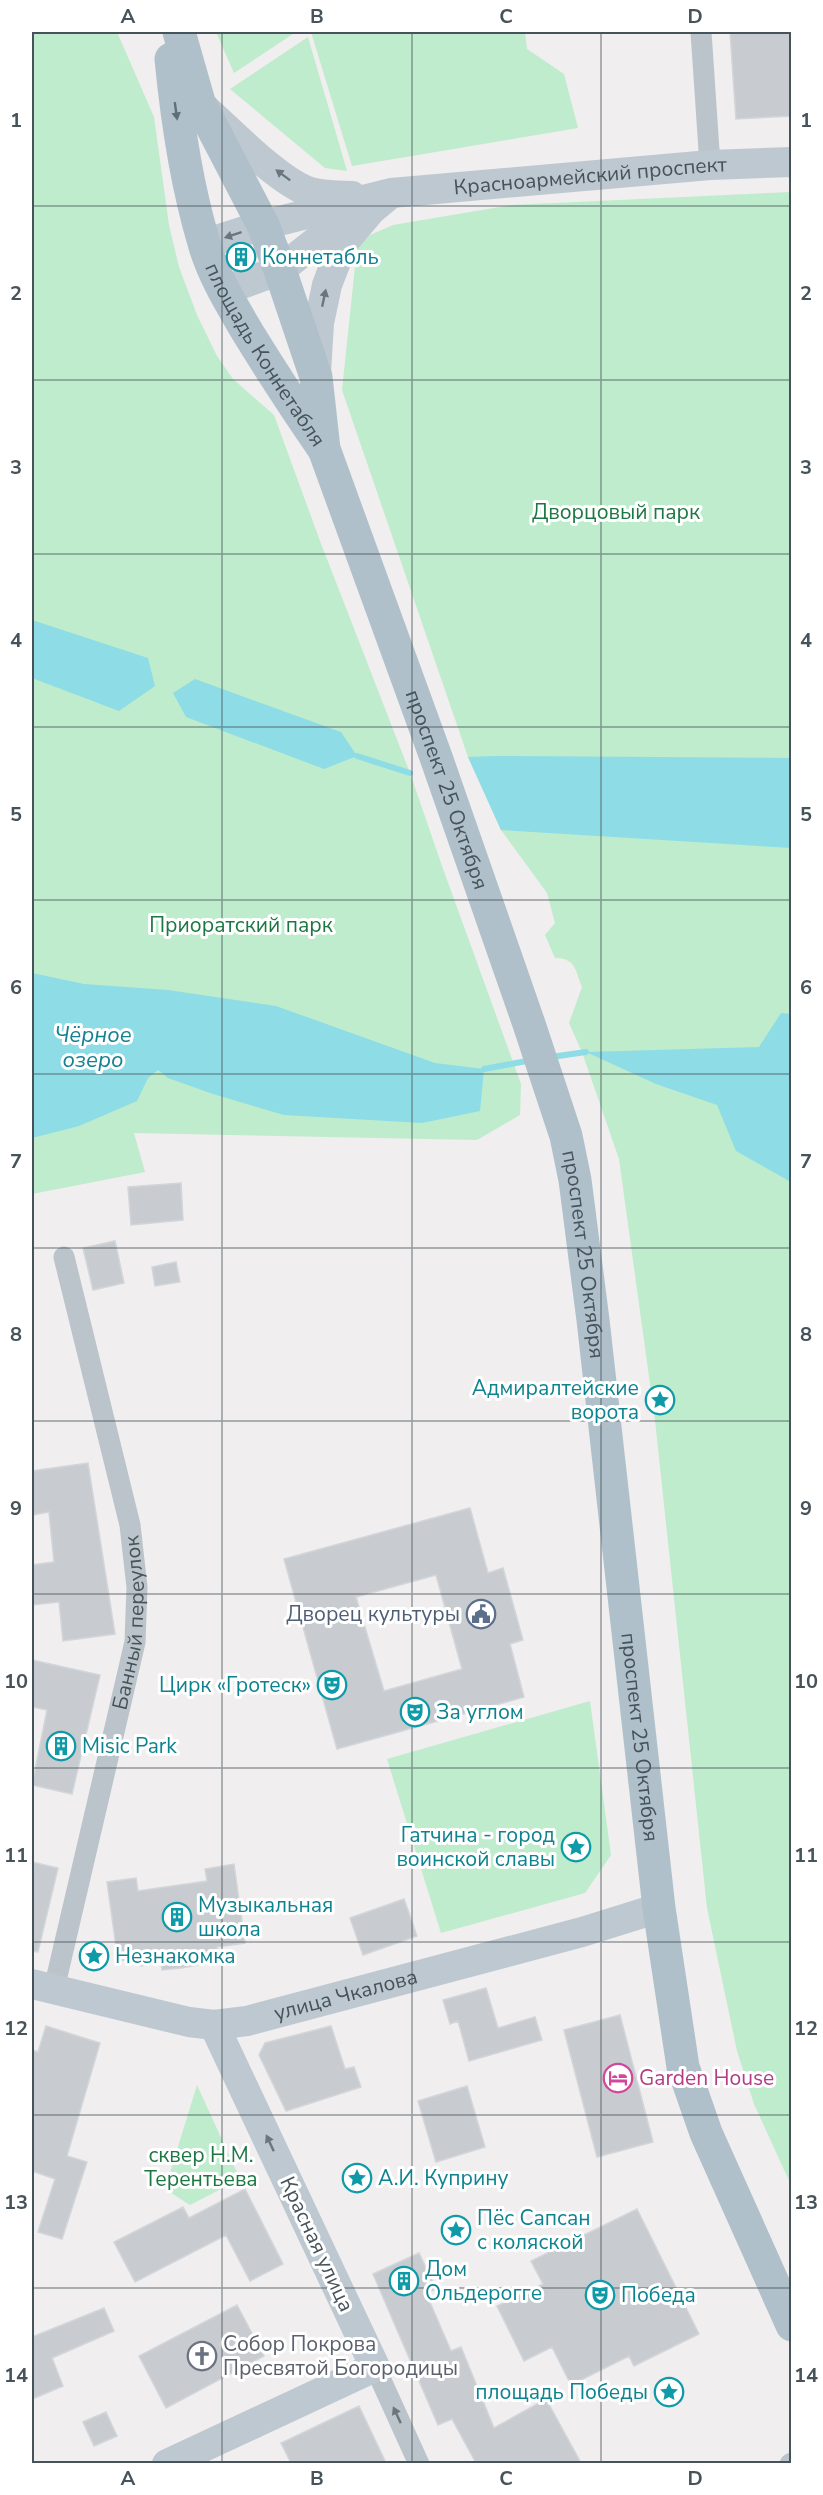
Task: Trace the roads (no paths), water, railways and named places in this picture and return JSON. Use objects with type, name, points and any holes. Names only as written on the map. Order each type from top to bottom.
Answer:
[{"type":"main road","name":"площадь Коннетабля","points":[[168,32],[176,111],[204,244],[223,291],[282,389],[324,449]]},
{"type":"main road","name":"площадь Коннетабля","points":[[179,32],[199,102],[263,225],[280,270],[316,377],[324,449]]},
{"type":"main road","points":[[199,102],[284,177],[307,191],[336,197],[391,193]]},
{"type":"main road","name":"Красноармейский проспект","points":[[204,244],[263,225],[391,193],[710,165],[792,162]]},
{"type":"main road","name":"Красноармейский проспект","points":[[223,291],[280,270],[322,236],[391,193]]},
{"type":"main road","points":[[316,377],[319,323],[327,285],[343,243],[371,210],[391,193]]},
{"type":"main road","name":"проспект 25 Октября","points":[[324,449],[437,759],[566,1136],[575,1180],[592,1308],[659,1908],[675,2026],[690,2091],[706,2133],[792,2325]]},
{"type":"main road","name":"улица Чкалова","points":[[43,1987],[189,2022],[214,2025],[247,2021],[582,1932],[659,1908]]},
{"type":"main road","name":"Красная улица","points":[[214,2025],[375,2367]]},
{"type":"main road","points":[[167,2463],[375,2367]]},
{"type":"street","points":[[701,32],[710,165]]},
{"type":"street","name":"Банный переулок","points":[[43,1987],[135,1642],[137,1587],[130,1525],[64,1257]]},
{"type":"street","name":"Красная улица","points":[[375,2367],[420,2463]]},
{"type":"water","points":[[32,620],[148,658],[155,686],[119,711],[32,678]]},
{"type":"water","points":[[195,679],[341,732],[357,756],[324,769],[186,717],[173,693]]},
{"type":"water","points":[[468,757],[791,758],[791,848],[501,830]]},
{"type":"water","name":"Чёрное озеро","points":[[32,973],[84,984],[168,990],[276,1006],[435,1063],[484,1069],[480,1111],[422,1123],[284,1115],[168,1078],[158,1070],[148,1078],[137,1101],[79,1126],[32,1138]]},
{"type":"water","points":[[781,1013],[791,1014],[791,1182],[736,1151],[717,1105],[656,1084],[586,1052],[759,1047]]},
{"type":"waterway","points":[[357,756],[410,773]]},
{"type":"waterway","points":[[551,1057],[586,1052]]},
{"type":"waterway","points":[[484,1069],[532,1060]]},
{"type":"place","name":"Коннетабль","points":[[241,257]]},
{"type":"place","name":"Адмиралтейские ворота","points":[[660,1400]]},
{"type":"place","name":"Дворец культуры","points":[[481,1614]]},
{"type":"place","name":"Цирк «Гротеск»","points":[[332,1685]]},
{"type":"place","name":"За углом","points":[[415,1712]]},
{"type":"place","name":"Misic Park","points":[[61,1746]]},
{"type":"place","name":"Гатчина - город воинской славы","points":[[576,1847]]},
{"type":"place","name":"Музыкальная школа","points":[[177,1917]]},
{"type":"place","name":"Незнакомка","points":[[94,1956]]},
{"type":"place","name":"Garden House","points":[[618,2078]]},
{"type":"place","name":"А.И. Куприну","points":[[357,2178]]},
{"type":"place","name":"Пёс Сапсан с коляской","points":[[456,2230]]},
{"type":"place","name":"Дом Ольдерогге","points":[[404,2281]]},
{"type":"place","name":"Победа","points":[[600,2295]]},
{"type":"place","name":"Собор Покрова Пресвятой Богородицы","points":[[202,2356]]},
{"type":"place","name":"площадь Победы","points":[[669,2392]]},
{"type":"park label","name":"Дворцовый парк","points":[[616,512]]},
{"type":"park label","name":"Приоратский парк","points":[[241,925]]},
{"type":"park label","name":"сквер Н.М. Терентьева","points":[[201,2167]]}]
